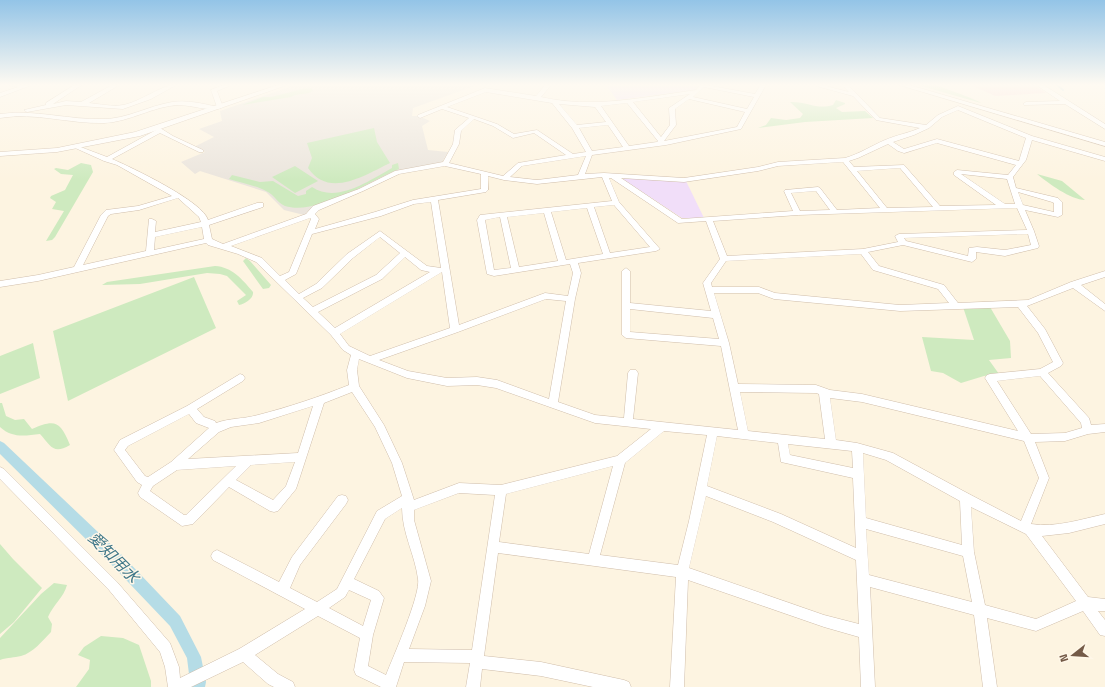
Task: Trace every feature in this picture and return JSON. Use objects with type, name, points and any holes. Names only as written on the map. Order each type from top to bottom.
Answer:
[{"type":"street","points":[[50,116],[104,121],[135,116]]},
{"type":"street","points":[[0,154],[76,147],[159,129],[193,116]]},
{"type":"street","points":[[470,116],[495,125],[513,136],[534,131],[537,132],[572,156]]},
{"type":"street","points":[[565,116],[575,128],[590,153]]},
{"type":"street","points":[[604,116],[626,148]]},
{"type":"street","points":[[641,116],[661,142]]},
{"type":"street","points":[[661,142],[673,125],[672,116]]},
{"type":"street","points":[[504,178],[520,164],[626,148],[739,128],[746,116]]},
{"type":"street","points":[[875,116],[878,119],[927,127]]},
{"type":"street","points":[[222,247],[311,214],[316,208],[361,190],[398,172],[445,164],[484,172],[504,178],[537,182],[604,175],[684,180],[758,169],[778,164],[845,160],[888,141],[912,134],[927,127],[940,116]]},
{"type":"street","points":[[984,116],[1030,137],[1105,159]]},
{"type":"street","points":[[1000,116],[1105,144]]},
{"type":"street","points":[[1087,116],[1105,128]]},
{"type":"street","points":[[445,164],[456,144],[458,130],[473,117]]},
{"type":"street","points":[[575,128],[609,123]]},
{"type":"street","points":[[159,129],[171,137],[201,151]]},
{"type":"street","points":[[106,160],[159,129]]},
{"type":"street","points":[[744,434],[725,344],[706,283],[724,259],[863,251],[903,243],[969,259],[972,258],[972,250],[977,249],[1005,253],[1034,246],[1021,206],[1009,181],[1010,176],[1021,164],[1026,143],[1030,137]]},
{"type":"street","points":[[888,141],[900,150],[904,151],[937,141],[1021,164]]},
{"type":"street","points":[[76,147],[119,164],[178,196],[203,216],[208,240]]},
{"type":"street","points":[[581,177],[590,153]]},
{"type":"street","points":[[845,160],[886,211]]},
{"type":"street","points":[[852,169],[902,166],[938,208]]},
{"type":"street","points":[[309,233],[378,214],[413,202],[484,191],[486,190],[484,172]]},
{"type":"street","points":[[1004,206],[956,174],[957,172],[1010,176]]},
{"type":"street","points":[[604,175],[616,203],[656,249],[516,270],[494,273],[490,272],[481,220],[483,217],[616,203]]},
{"type":"street","points":[[613,176],[681,221],[798,213],[1004,206],[1021,206],[1058,216],[1058,202],[1056,200],[1013,189]]},
{"type":"street","points":[[798,213],[787,191],[818,189],[835,212]]},
{"type":"street","points":[[78,268],[105,215],[109,212],[139,208],[178,196]]},
{"type":"street","points":[[434,199],[455,330]]},
{"type":"street","points":[[151,235],[204,224],[260,206]]},
{"type":"street","points":[[590,206],[607,256]]},
{"type":"street","points":[[547,211],[563,263]]},
{"type":"street","points":[[278,280],[292,274],[315,219],[311,214]]},
{"type":"street","points":[[503,215],[516,270]]},
{"type":"street","points":[[709,219],[724,259]]},
{"type":"street","points":[[150,253],[152,221]]},
{"type":"street","points":[[903,243],[899,236],[1030,232]]},
{"type":"street","points":[[297,298],[319,286],[350,256],[380,233],[424,268],[436,271]]},
{"type":"street","points":[[0,284],[208,240],[222,247],[241,252],[258,260],[334,333],[346,348],[369,360],[407,374],[447,382],[477,381],[497,384],[595,419],[831,443],[857,447],[889,456],[965,498],[1026,529],[1040,531],[1069,528],[1105,519]]},
{"type":"street","points":[[863,251],[876,268],[941,287],[956,306]]},
{"type":"street","points":[[311,312],[379,277],[405,253]]},
{"type":"street","points":[[553,404],[571,298],[577,273],[573,261]]},
{"type":"street","points":[[334,333],[436,271],[445,268]]},
{"type":"street","points":[[626,271],[626,335],[725,344]]},
{"type":"street","points":[[709,290],[760,290],[774,296],[900,308],[1020,304],[1029,303],[1074,284],[1105,274]]},
{"type":"street","points":[[1074,284],[1105,308]]},
{"type":"street","points":[[369,360],[545,296],[571,298]]},
{"type":"street","points":[[1020,304],[1042,331],[1058,363],[1042,372],[990,378],[1028,438],[1044,478],[1026,529]]},
{"type":"street","points":[[626,306],[717,315]]},
{"type":"street","points":[[346,582],[375,595],[378,598],[367,635],[361,670],[389,686],[419,606],[425,581],[408,520],[408,503],[397,463],[380,425],[354,387],[352,370],[356,353]]},
{"type":"street","points":[[1042,372],[1085,421],[1088,430]]},
{"type":"street","points":[[628,423],[633,373]]},
{"type":"street","points":[[149,483],[141,479],[119,450],[124,442],[188,410],[240,378]]},
{"type":"street","points":[[248,460],[189,520],[182,521],[144,493],[149,483],[175,465],[215,429],[224,423],[257,420],[320,401],[354,387]]},
{"type":"street","points":[[735,388],[816,389],[824,392],[862,398],[1028,438],[1065,438],[1088,430],[1105,428]]},
{"type":"street","points":[[824,392],[831,443]]},
{"type":"street","points":[[228,481],[274,507],[291,489],[320,401]]},
{"type":"street","points":[[188,410],[191,409],[200,420],[211,424],[215,429]]},
{"type":"street","points":[[0,472],[112,586],[165,648],[179,685],[244,654],[341,593],[382,515],[408,503],[459,488],[501,490],[620,460],[662,426]]},
{"type":"street","points":[[677,687],[682,572],[695,521],[713,432]]},
{"type":"street","points":[[782,438],[785,459],[858,474]]},
{"type":"street","points":[[857,447],[868,687]]},
{"type":"street","points":[[175,465],[301,458]]},
{"type":"street","points":[[593,560],[620,460]]},
{"type":"street","points":[[701,489],[777,518],[862,557]]},
{"type":"street","points":[[473,687],[501,490]]},
{"type":"street","points":[[965,498],[968,552],[980,611],[990,687]]},
{"type":"street","points":[[282,590],[296,561],[342,500]]},
{"type":"street","points":[[861,522],[968,552]]},
{"type":"street","points":[[1026,529],[1086,603],[1105,630]]},
{"type":"street","points":[[493,547],[682,572],[824,621],[866,632]]},
{"type":"street","points":[[217,556],[319,608],[367,635]]},
{"type":"street","points":[[862,579],[1036,625],[1086,603],[1105,605]]},
{"type":"street","points":[[244,654],[273,679],[288,687]]},
{"type":"street","points":[[401,655],[477,660],[541,669],[624,687]]},
{"type":"shaded area","points":[[221,116],[419,116],[430,121],[422,126],[428,150],[448,152],[441,164],[394,171],[357,190],[314,206],[304,215],[284,210],[266,192],[200,171],[195,174],[181,162],[205,152],[194,147],[214,137],[199,129],[222,121]]},
{"type":"shaded area","points":[[624,178],[686,181],[704,218],[682,218],[624,180]]},
{"type":"green space","points":[[801,116],[871,116],[873,118],[805,122],[758,128],[766,125],[771,118],[786,120],[800,118]]},
{"type":"green space","points":[[374,128],[377,142],[390,163],[359,178],[348,182],[337,183],[326,182],[317,177],[308,168],[312,158],[307,143]]},
{"type":"green space","points":[[81,163],[91,165],[93,172],[55,237],[52,240],[46,241],[64,211],[52,209],[56,202],[50,198],[51,196],[65,190],[73,175],[61,174],[54,169],[68,170]]},
{"type":"green space","points":[[398,163],[399,169],[342,196],[327,202],[298,208],[282,205],[269,192],[262,189],[229,179],[232,175],[260,182],[273,181],[298,196],[306,194],[306,191],[312,187],[322,192],[332,193],[342,192],[364,184],[392,168],[392,165]]},
{"type":"green space","points":[[295,166],[318,181],[295,193],[272,177]]},
{"type":"green space","points":[[1037,174],[1062,181],[1085,200],[1067,194]]},
{"type":"green space","points":[[246,258],[271,285],[269,288],[263,289],[243,261]]},
{"type":"green space","points":[[215,266],[232,271],[241,278],[253,292],[251,298],[239,305],[237,301],[246,295],[227,276],[220,274],[207,273],[140,284],[102,285],[107,282]]},
{"type":"green space","points":[[194,277],[216,328],[68,401],[53,331]]},
{"type":"green space","points":[[963,307],[990,307],[1010,341],[1011,358],[989,360],[999,374],[984,376],[961,383],[943,373],[931,371],[922,337],[974,340]]},
{"type":"green space","points":[[33,343],[40,378],[0,394],[0,356]]},
{"type":"green space","points":[[0,403],[2,403],[6,416],[15,420],[24,419],[32,429],[46,424],[56,424],[63,431],[70,445],[64,448],[56,449],[53,448],[40,434],[14,435],[5,431],[0,427]]},
{"type":"green space","points":[[0,544],[42,588],[14,622],[0,634]]},
{"type":"green space","points":[[54,583],[67,585],[48,617],[52,624],[51,632],[30,652],[18,657],[0,660],[0,638],[41,594]]},
{"type":"green space","points":[[101,636],[123,638],[139,645],[151,681],[151,687],[76,687],[89,669],[90,660],[78,655],[84,647]]},
{"type":"waterway","name":"愛知用水","points":[[0,446],[114,557],[175,621],[194,657],[198,682],[197,687]]}]
